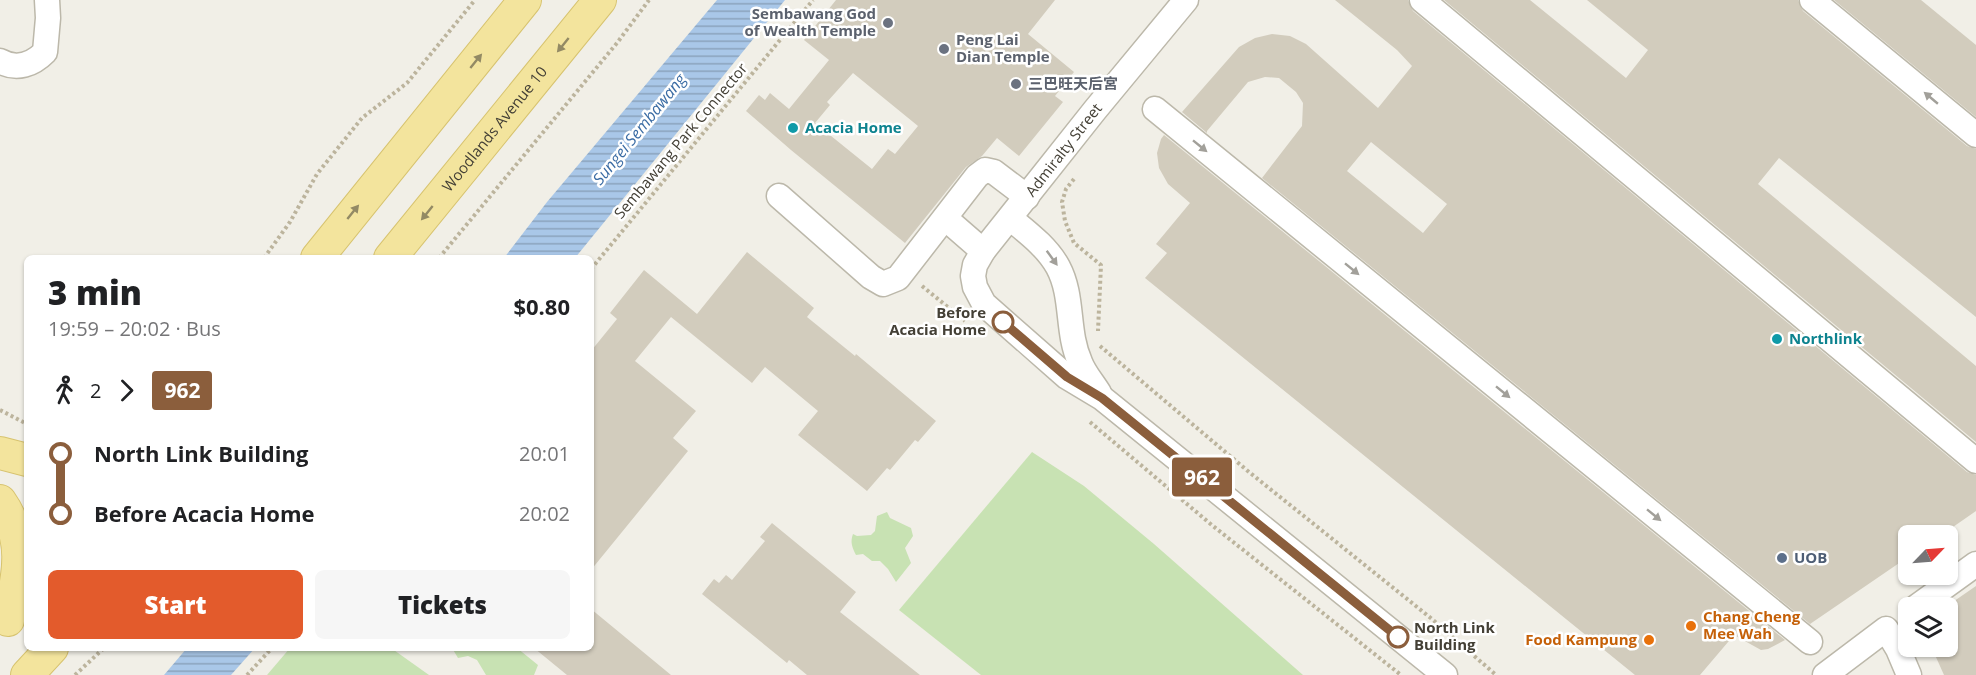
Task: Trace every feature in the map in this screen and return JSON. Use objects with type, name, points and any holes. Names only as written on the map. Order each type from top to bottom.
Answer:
[{"type":"main road","points":[[318,255],[525,0]]},
{"type":"main road","name":"Woodlands Avenue 10","points":[[392,255],[600,0]]},
{"type":"main road","points":[[0,455],[24,459]]},
{"type":"main road","points":[[0,501],[9,514],[19,549],[19,573],[12,616]]},
{"type":"main road","points":[[27,675],[49,651]]},
{"type":"street","points":[[0,61],[6,65],[28,65],[45,52],[48,0]]},
{"type":"street","name":"Admiralty Street","points":[[1186,0],[983,251],[975,265],[973,276],[975,287],[984,304],[1067,377],[1102,398],[1445,675]]},
{"type":"street","points":[[1422,0],[1976,461]]},
{"type":"street","points":[[1812,0],[1976,135]]},
{"type":"street","points":[[1155,109],[1810,642]]},
{"type":"street","points":[[779,196],[870,277],[883,284],[898,278],[985,170],[994,172],[1027,196]]},
{"type":"street","points":[[945,218],[983,251]]},
{"type":"street","name":"Admiralty Street","points":[[1010,218],[1042,245],[1058,266],[1068,291],[1071,327],[1079,361],[1102,398]]},
{"type":"street","points":[[0,455],[24,475]]},
{"type":"street","points":[[0,495],[24,513]]},
{"type":"street","points":[[1930,597],[1976,564]]},
{"type":"street","points":[[1825,675],[1898,620]]},
{"type":"street","points":[[1886,629],[1909,675]]},
{"type":"path","points":[[266,255],[290,222],[317,174],[362,118],[407,83],[475,0]]},
{"type":"path","points":[[441,255],[617,43],[649,0]]},
{"type":"path","name":"Sembawang Park Connector","points":[[594,265],[813,0]]},
{"type":"path","points":[[1079,171],[1066,189],[1062,202],[1065,221],[1074,243],[1101,265],[1098,336]]},
{"type":"path","points":[[1098,344],[1249,472],[1432,619],[1496,675]]},
{"type":"path","points":[[0,410],[24,422]]},
{"type":"path","points":[[1213,526],[1401,675]]},
{"type":"path","points":[[75,675],[101,651]]},
{"type":"path","points":[[247,675],[269,651]]},
{"type":"green space","points":[[1032,452],[1084,486],[1154,544],[1303,675],[981,675],[899,610]]},
{"type":"green space","points":[[887,512],[890,518],[911,528],[913,536],[905,548],[911,563],[896,582],[880,561],[872,561],[863,554],[856,555],[852,544],[853,534],[871,535],[875,531],[877,516]]},
{"type":"green space","points":[[287,651],[395,651],[429,675],[267,675]]},
{"type":"green space","points":[[454,651],[521,651],[538,665],[534,675],[486,675],[477,660],[468,656],[458,658]]},
{"type":"water","name":"Sungei Sembawang","points":[[717,0],[785,0],[577,255],[506,255],[547,202]]},
{"type":"water","points":[[184,651],[252,651],[231,675],[164,675]]},
{"type":"building","points":[[836,0],[1055,0],[1028,34],[1074,72],[1055,96],[1063,102],[1019,156],[997,138],[982,156],[966,167],[905,243],[746,111],[759,95],[765,100],[770,93],[789,109],[829,60],[804,40]],"holes":[[[853,73],[918,126],[895,154],[888,149],[872,169],[815,123],[830,105],[827,102]]]},
{"type":"building","points":[[1335,0],[1408,0],[1413,11],[1967,472],[1976,475],[1976,511],[1956,525],[1898,525],[1898,564],[1810,624],[1262,178],[1302,126],[1303,103],[1296,92],[1279,78],[1265,77],[1248,82],[1207,133],[1182,112],[1239,47],[1255,38],[1272,34],[1290,36],[1306,44],[1378,108],[1412,66],[1397,50]],"holes":[[[1371,142],[1447,204],[1423,233],[1347,171]]]},
{"type":"building","points":[[1444,0],[1530,0],[1626,78],[1648,50],[1587,0],[1798,0],[1803,11],[1967,146],[1976,149],[1976,317],[1779,158],[1758,184],[1976,366],[1976,442]]},
{"type":"building","points":[[1834,0],[1921,0],[1976,45],[1976,117]]},
{"type":"building","points":[[1164,135],[1785,640],[1761,650],[1734,635],[1700,675],[1635,675],[1145,278],[1167,253],[1156,244],[1190,203],[1168,184],[1159,168],[1157,153]]},
{"type":"building","points":[[747,252],[814,308],[807,317],[855,356],[856,354],[936,421],[918,442],[915,440],[890,470],[887,468],[867,491],[798,435],[818,411],[765,367],[752,383],[671,317],[635,361],[696,411],[673,438],[688,451],[594,566],[594,347],[617,319],[610,313],[644,270],[697,314]]},
{"type":"building","points":[[772,523],[856,592],[840,612],[920,675],[807,675],[789,660],[787,663],[702,594],[714,579],[719,583],[726,575],[732,580],[765,541],[760,537]]},
{"type":"building","points":[[1976,586],[1976,675],[1944,675],[1936,657],[1958,657],[1958,598]]},
{"type":"building","points":[[594,611],[671,675],[567,675],[538,651],[594,651]]},
{"type":"bus line","name":"962","points":[[1003,322],[1067,377],[1102,398],[1398,637]]},
{"type":"place","name":"Sembawang God of Wealth Temple","points":[[888,23]]},
{"type":"place","name":"Peng Lai Dian Temple","points":[[944,49]]},
{"type":"place","name":"三巴旺天后宮","points":[[1016,84]]},
{"type":"place","name":"Acacia Home","points":[[793,128]]},
{"type":"place","name":"Before Acacia Home","points":[[1003,322]]},
{"type":"place","name":"Northlink","points":[[1777,339]]},
{"type":"place","name":"UOB","points":[[1782,558]]},
{"type":"place","name":"Chang Cheng Mee Wah","points":[[1691,626]]},
{"type":"place","name":"North Link Building","points":[[1398,637]]},
{"type":"place","name":"Food Kampung","points":[[1649,640]]}]
